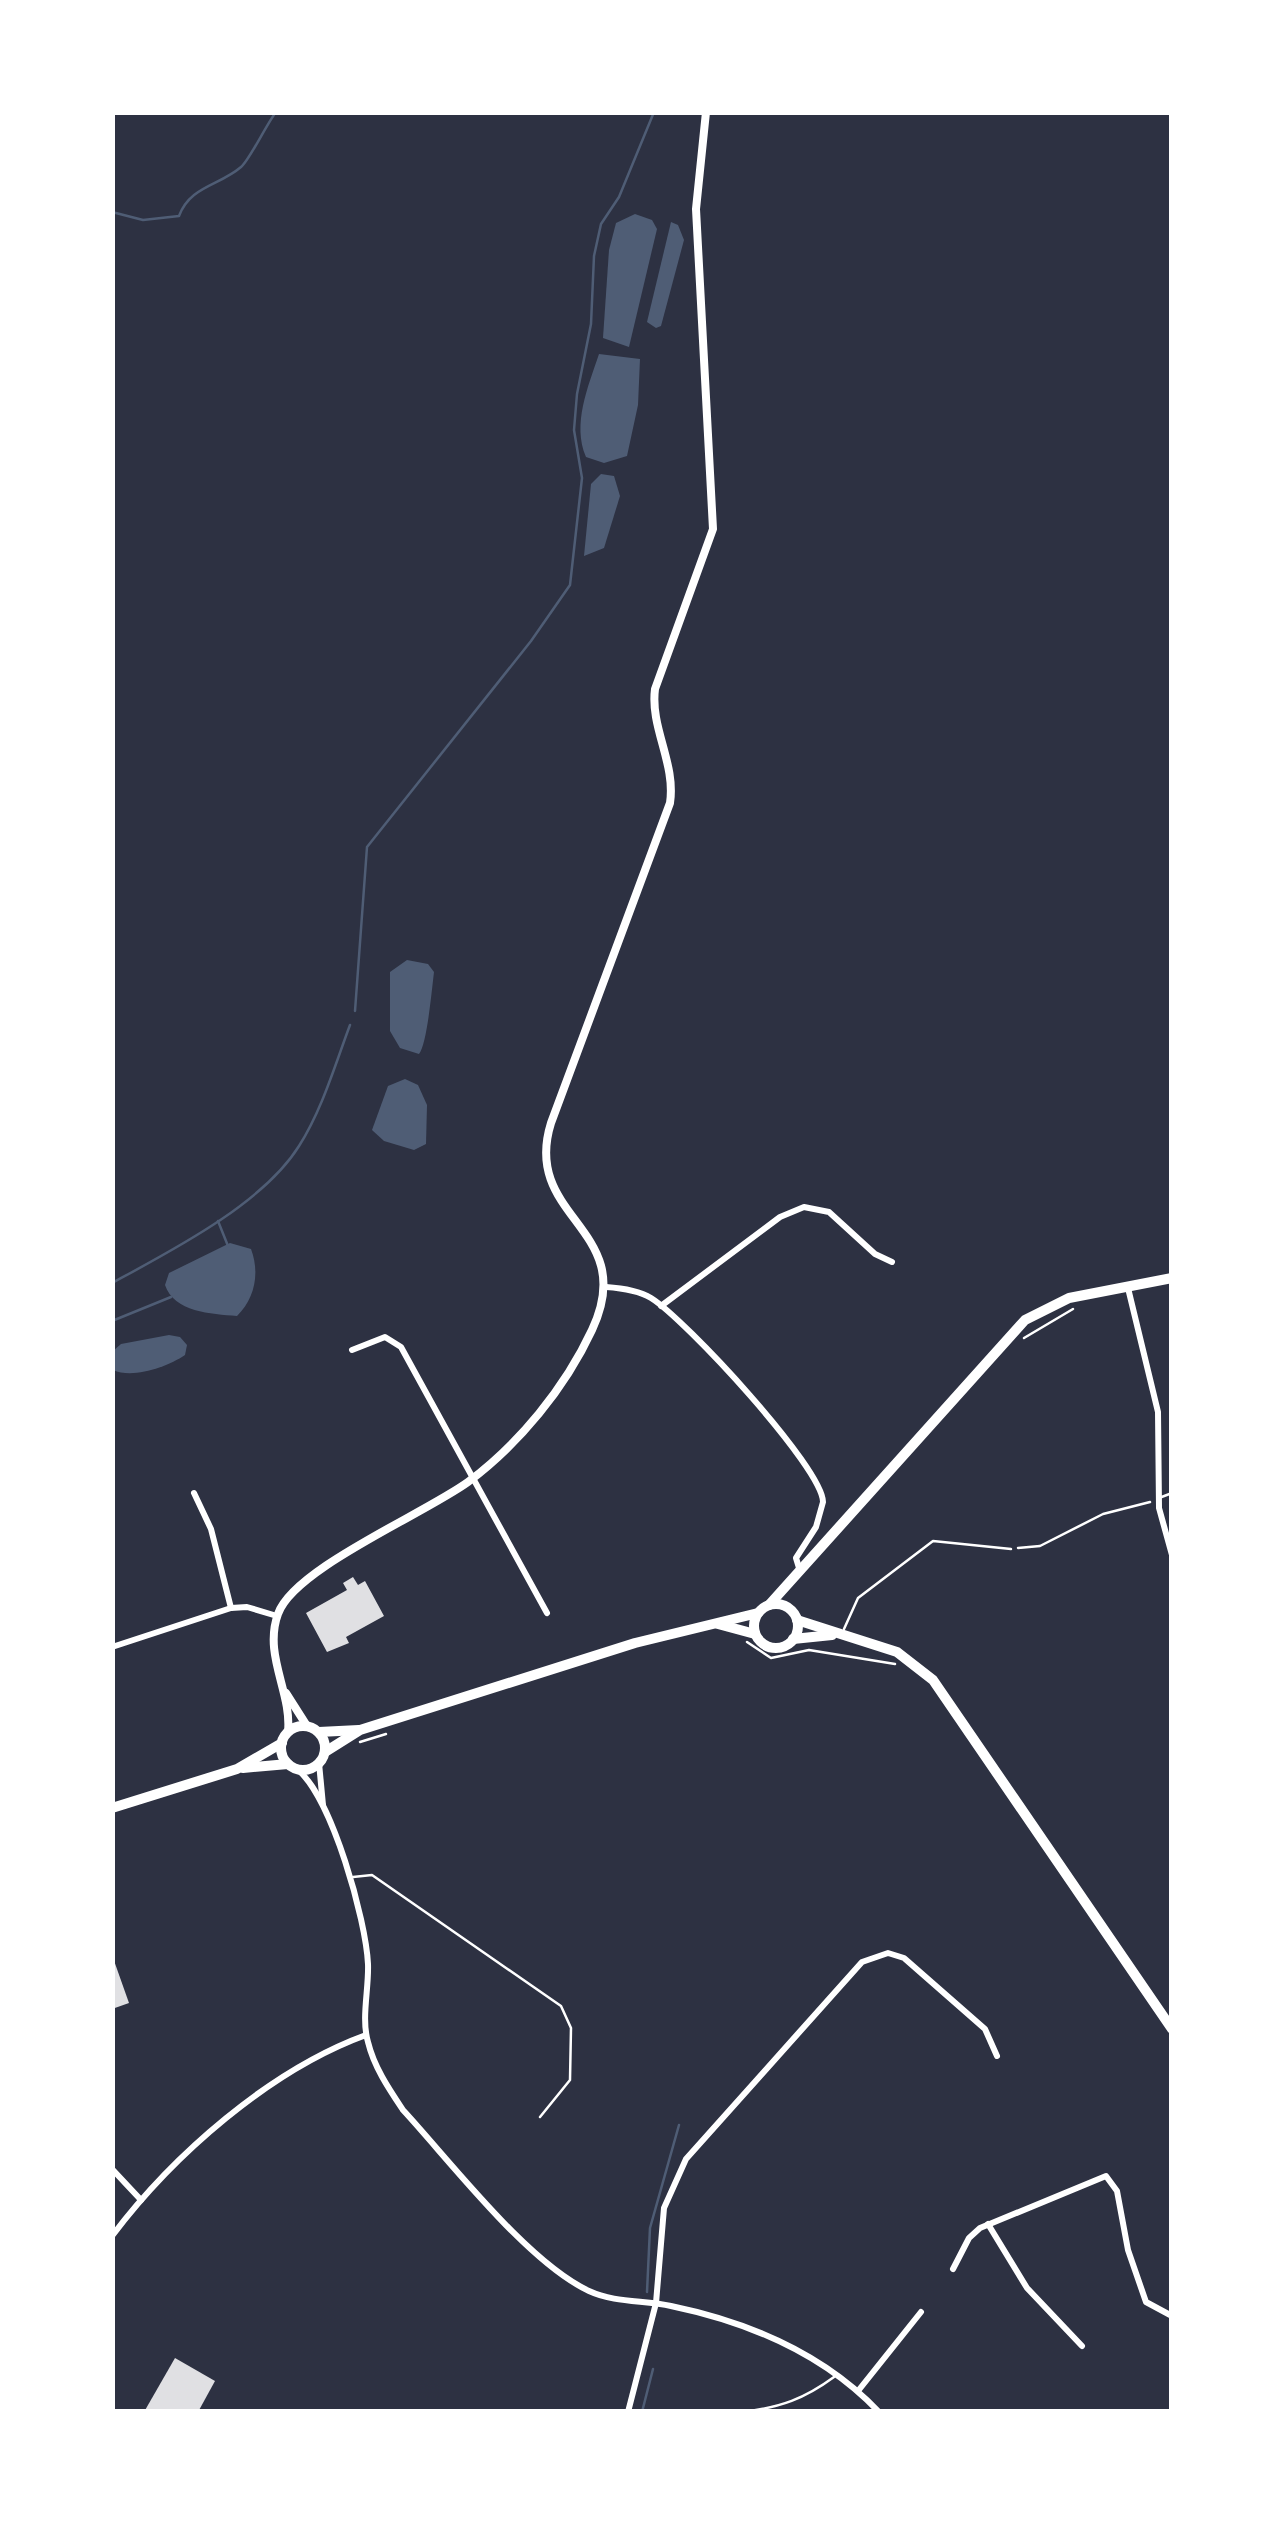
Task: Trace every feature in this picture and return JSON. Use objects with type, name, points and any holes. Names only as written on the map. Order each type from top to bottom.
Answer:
[{"type":"main road","points":[[237,1769],[307,1726],[319,1732],[360,1730],[648,1639],[758,1613],[799,1575],[1025,1320],[1060,1301],[1172,1278]]},
{"type":"main road","points":[[789,1608],[799,1575]]},
{"type":"main road","points":[[769,1605],[789,1608],[797,1620],[837,1636],[897,1652],[933,1680],[1172,2029]]},
{"type":"main road","points":[[755,1634],[758,1613]]},
{"type":"main road","points":[[793,1640],[797,1620]]},
{"type":"main road","points":[[717,1624],[755,1634],[771,1648],[793,1640],[837,1636]]},
{"type":"main road","points":[[112,1808],[237,1769],[293,1767],[322,1758],[360,1730]]},
{"type":"main road","points":[[319,1732],[322,1758]]},
{"type":"main road","points":[[285,1738],[293,1767]]},
{"type":"street","points":[[285,1738],[283,1689],[273,1650],[277,1616],[287,1596],[308,1576],[472,1479],[518,1435],[560,1384],[591,1333],[606,1287],[594,1241],[561,1203],[547,1172],[548,1132],[670,803],[672,776],[655,712],[655,689],[714,529],[696,208],[706,112]]},
{"type":"street","points":[[661,1306],[780,1217],[804,1207],[829,1212],[875,1254],[892,1262]]},
{"type":"street","points":[[1128,1286],[1158,1412],[1158,1498],[1172,1555]]},
{"type":"street","points":[[606,1287],[634,1291],[661,1306],[726,1368],[820,1488],[821,1515],[795,1564],[799,1575]]},
{"type":"street","points":[[352,1350],[378,1338],[396,1342],[547,1613]]},
{"type":"street","points":[[194,1492],[211,1529],[231,1608]]},
{"type":"street","points":[[112,1647],[231,1608],[247,1607],[277,1616]]},
{"type":"street","points":[[283,1689],[307,1726]]},
{"type":"street","points":[[322,1758],[323,1807],[366,1948],[366,2035],[385,2083],[403,2110],[544,2259],[593,2293],[656,2303],[754,2330],[836,2375],[879,2412]]},
{"type":"street","points":[[293,1767],[323,1807]]},
{"type":"street","points":[[628,2412],[656,2303],[664,2208],[686,2159],[862,1962],[888,1953],[904,1958],[974,2016],[994,2043],[997,2056]]},
{"type":"street","points":[[112,2236],[141,2200],[280,2078],[366,2035]]},
{"type":"street","points":[[112,2169],[141,2200]]},
{"type":"street","points":[[953,2269],[968,2238],[988,2224],[1106,2176],[1118,2191],[1128,2250],[1146,2302],[1172,2316]]},
{"type":"street","points":[[988,2224],[1026,2288],[1082,2346]]},
{"type":"street","points":[[858,2391],[922,2312]]},
{"type":"lane","points":[[1158,1498],[1172,1493]]},
{"type":"lane","points":[[837,1636],[858,1598],[933,1541],[1011,1549]]},
{"type":"lane","points":[[347,1879],[372,1875],[561,2006],[570,2028],[570,2080],[540,2116]]},
{"type":"lane","points":[[744,2412],[775,2409],[804,2398],[836,2375]]},
{"type":"path","points":[[1020,1341],[1074,1308]]},
{"type":"path","points":[[1011,1549],[1040,1546],[1103,1514],[1158,1498]]},
{"type":"path","points":[[740,1636],[771,1658],[809,1650],[898,1664]]},
{"type":"path","points":[[356,1744],[392,1732]]},
{"type":"water","points":[[635,214],[652,220],[657,229],[629,347],[603,338],[609,250],[616,223]]},
{"type":"water","points":[[671,222],[678,225],[684,240],[661,326],[656,328],[647,322]]},
{"type":"water","points":[[599,354],[640,359],[638,405],[627,456],[604,463],[586,457],[581,432],[583,406]]},
{"type":"water","points":[[601,474],[614,476],[620,496],[604,548],[584,556],[591,484]]},
{"type":"water","points":[[407,960],[428,964],[434,972],[427,1028],[419,1054],[400,1048],[390,1031],[390,972]]},
{"type":"water","points":[[405,1079],[418,1085],[427,1105],[426,1144],[414,1150],[384,1141],[372,1130],[388,1086]]},
{"type":"water","points":[[230,1243],[251,1249],[255,1267],[252,1293],[237,1316],[195,1310],[176,1301],[165,1285],[169,1273]]},
{"type":"water","points":[[169,1335],[180,1337],[187,1345],[185,1355],[150,1370],[113,1370],[113,1351],[121,1344]]},
{"type":"building","points":[[353,1577],[358,1585],[365,1581],[384,1616],[346,1637],[349,1643],[327,1652],[306,1613],[347,1590],[343,1583]]},
{"type":"building","points":[[112,1955],[129,2003],[112,2009]]},
{"type":"building","points":[[175,2358],[215,2381],[198,2412],[144,2412]]},
{"type":"waterway","points":[[112,212],[143,220],[179,216],[190,198],[244,163],[276,112]]},
{"type":"waterway","points":[[355,1011],[367,847],[531,641],[570,585],[582,478],[574,430],[591,324],[594,256],[601,224],[619,197],[654,112]]},
{"type":"waterway","points":[[112,1283],[214,1224],[283,1167],[315,1118],[350,1025]]},
{"type":"waterway","points":[[218,1221],[228,1246]]},
{"type":"waterway","points":[[112,1321],[171,1297]]},
{"type":"waterway","points":[[647,2292],[650,2228],[679,2125]]},
{"type":"waterway","points":[[642,2412],[653,2369]]}]
